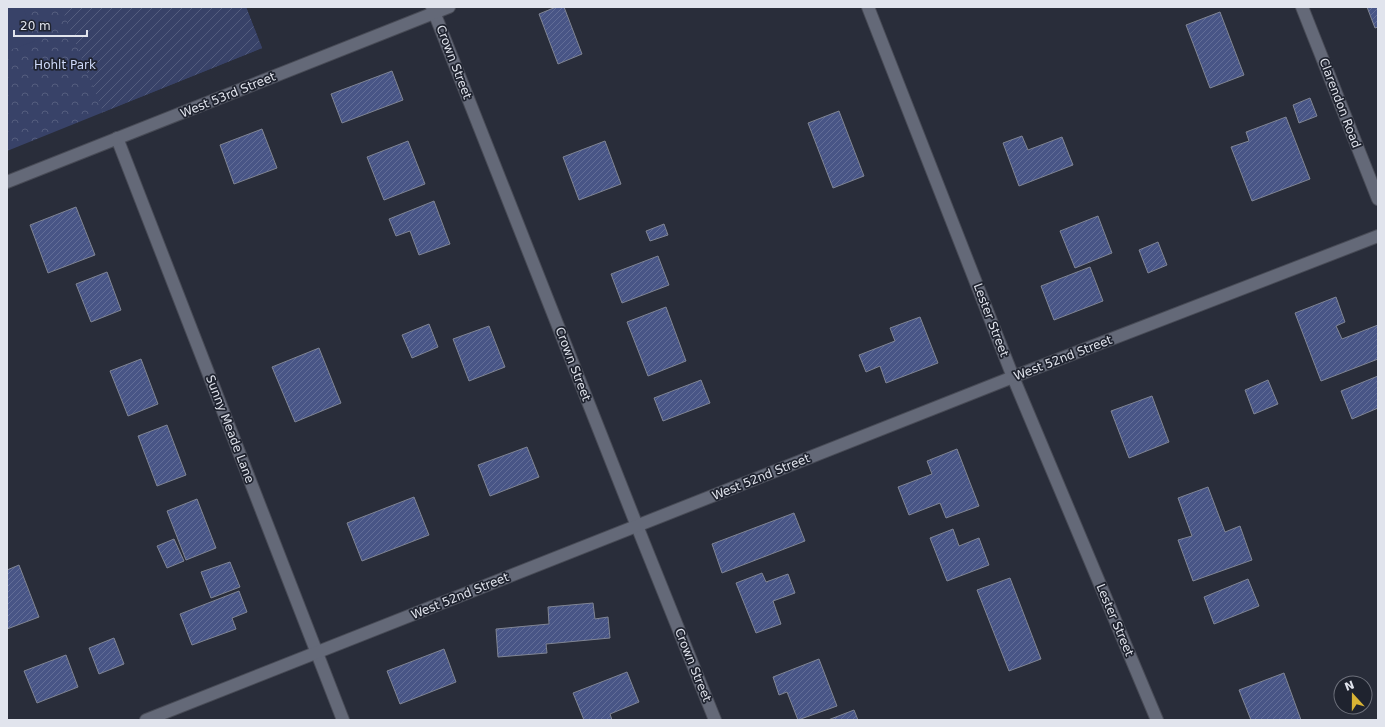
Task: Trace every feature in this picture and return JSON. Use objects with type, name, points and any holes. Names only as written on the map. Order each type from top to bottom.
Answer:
[{"type":"street","name":"West 53rd Street","points":[[7,182],[433,10],[449,7]]},
{"type":"street","name":"Lester Street","points":[[868,7],[1013,377],[1157,720]]},
{"type":"street","name":"Clarendon Road","points":[[1302,7],[1378,199]]},
{"type":"street","name":"Crown Street","points":[[433,10],[715,720]]},
{"type":"street","name":"Sunny Meade Lane","points":[[117,138],[343,720]]},
{"type":"street","name":"West 52nd Street","points":[[146,720],[1013,377],[1378,236]]},
{"type":"green space","name":"Hohlt Park","points":[[7,7],[246,7],[262,48],[7,151]]},
{"type":"green space","points":[[7,7],[23,7],[35,41],[7,51]]},
{"type":"green space","points":[[66,7],[246,7],[262,48],[103,112],[62,9]]},
{"type":"building","points":[[556,7],[564,7],[582,54],[558,64],[539,14]]},
{"type":"building","points":[[1367,7],[1378,7],[1378,27],[1375,28]]},
{"type":"building","points":[[1220,12],[1244,75],[1210,88],[1186,25]]},
{"type":"building","points":[[392,71],[403,100],[342,123],[331,94]]},
{"type":"building","points":[[1310,98],[1317,116],[1299,123],[1293,105]]},
{"type":"building","points":[[839,111],[864,176],[833,188],[808,123]]},
{"type":"building","points":[[1286,117],[1310,179],[1252,201],[1231,147],[1249,141],[1246,132]]},
{"type":"building","points":[[262,129],[277,168],[234,184],[220,145]]},
{"type":"building","points":[[1022,136],[1028,150],[1062,137],[1073,165],[1019,186],[1003,143]]},
{"type":"building","points":[[408,141],[425,184],[384,200],[367,157]]},
{"type":"building","points":[[605,141],[621,184],[579,200],[563,157]]},
{"type":"building","points":[[434,201],[450,244],[419,255],[410,231],[396,236],[389,219]]},
{"type":"building","points":[[76,207],[95,255],[48,273],[30,225]]},
{"type":"building","points":[[1098,216],[1112,253],[1075,268],[1060,231]]},
{"type":"building","points":[[664,224],[668,235],[650,241],[646,231]]},
{"type":"building","points":[[1158,242],[1167,265],[1148,273],[1139,250]]},
{"type":"building","points":[[658,256],[669,285],[622,303],[611,274]]},
{"type":"building","points":[[1090,267],[1103,301],[1054,320],[1041,286]]},
{"type":"building","points":[[107,272],[121,310],[91,322],[76,284]]},
{"type":"building","points":[[1336,297],[1345,322],[1336,326],[1342,339],[1378,325],[1378,359],[1321,381],[1295,313]]},
{"type":"building","points":[[666,307],[686,361],[648,376],[627,322]]},
{"type":"building","points":[[920,317],[938,363],[886,383],[880,366],[866,372],[859,355],[895,341],[890,328]]},
{"type":"building","points":[[429,324],[438,347],[412,358],[402,335]]},
{"type":"building","points":[[489,326],[505,367],[469,381],[453,339]]},
{"type":"building","points":[[319,348],[341,403],[295,422],[272,367]]},
{"type":"building","points":[[141,359],[158,404],[128,416],[110,371]]},
{"type":"building","points":[[1378,376],[1378,408],[1352,419],[1341,391]]},
{"type":"building","points":[[701,380],[710,403],[663,421],[654,398]]},
{"type":"building","points":[[1268,380],[1278,404],[1254,414],[1245,390]]},
{"type":"building","points":[[1152,396],[1169,442],[1129,458],[1111,411]]},
{"type":"building","points":[[167,425],[186,475],[157,486],[138,436]]},
{"type":"building","points":[[527,447],[539,477],[490,496],[478,465]]},
{"type":"building","points":[[957,449],[979,506],[946,518],[940,503],[909,515],[898,487],[932,474],[927,461]]},
{"type":"building","points":[[1208,487],[1225,532],[1240,526],[1252,560],[1193,581],[1178,540],[1192,536],[1178,498]]},
{"type":"building","points":[[414,497],[429,535],[362,561],[347,523]]},
{"type":"building","points":[[197,499],[216,548],[186,560],[167,511]]},
{"type":"building","points":[[794,513],[805,541],[722,573],[712,544]]},
{"type":"building","points":[[953,529],[959,546],[979,538],[989,565],[947,581],[930,538]]},
{"type":"building","points":[[174,539],[184,561],[167,568],[157,546]]},
{"type":"building","points":[[230,562],[240,587],[211,598],[201,572]]},
{"type":"building","points":[[19,565],[39,617],[7,629],[7,570]]},
{"type":"building","points":[[762,573],[766,582],[788,574],[795,593],[773,601],[781,624],[756,633],[736,583]]},
{"type":"building","points":[[1010,578],[1041,659],[1009,671],[977,590]]},
{"type":"building","points":[[1248,579],[1259,606],[1214,624],[1204,597]]},
{"type":"building","points":[[239,591],[247,612],[232,618],[236,629],[192,645],[180,614]]},
{"type":"building","points":[[593,603],[595,619],[608,617],[610,638],[546,644],[547,653],[498,657],[496,629],[549,624],[548,607]]},
{"type":"building","points":[[114,638],[124,664],[99,674],[89,648]]},
{"type":"building","points":[[444,649],[456,682],[400,704],[387,671]]},
{"type":"building","points":[[66,655],[78,687],[37,703],[24,671]]},
{"type":"building","points":[[819,659],[837,706],[798,720],[787,692],[779,695],[773,677]]},
{"type":"building","points":[[627,672],[639,702],[610,714],[612,720],[584,720],[573,693]]},
{"type":"building","points":[[1284,673],[1301,720],[1251,720],[1239,690]]},
{"type":"building","points":[[854,710],[858,720],[828,720]]}]
